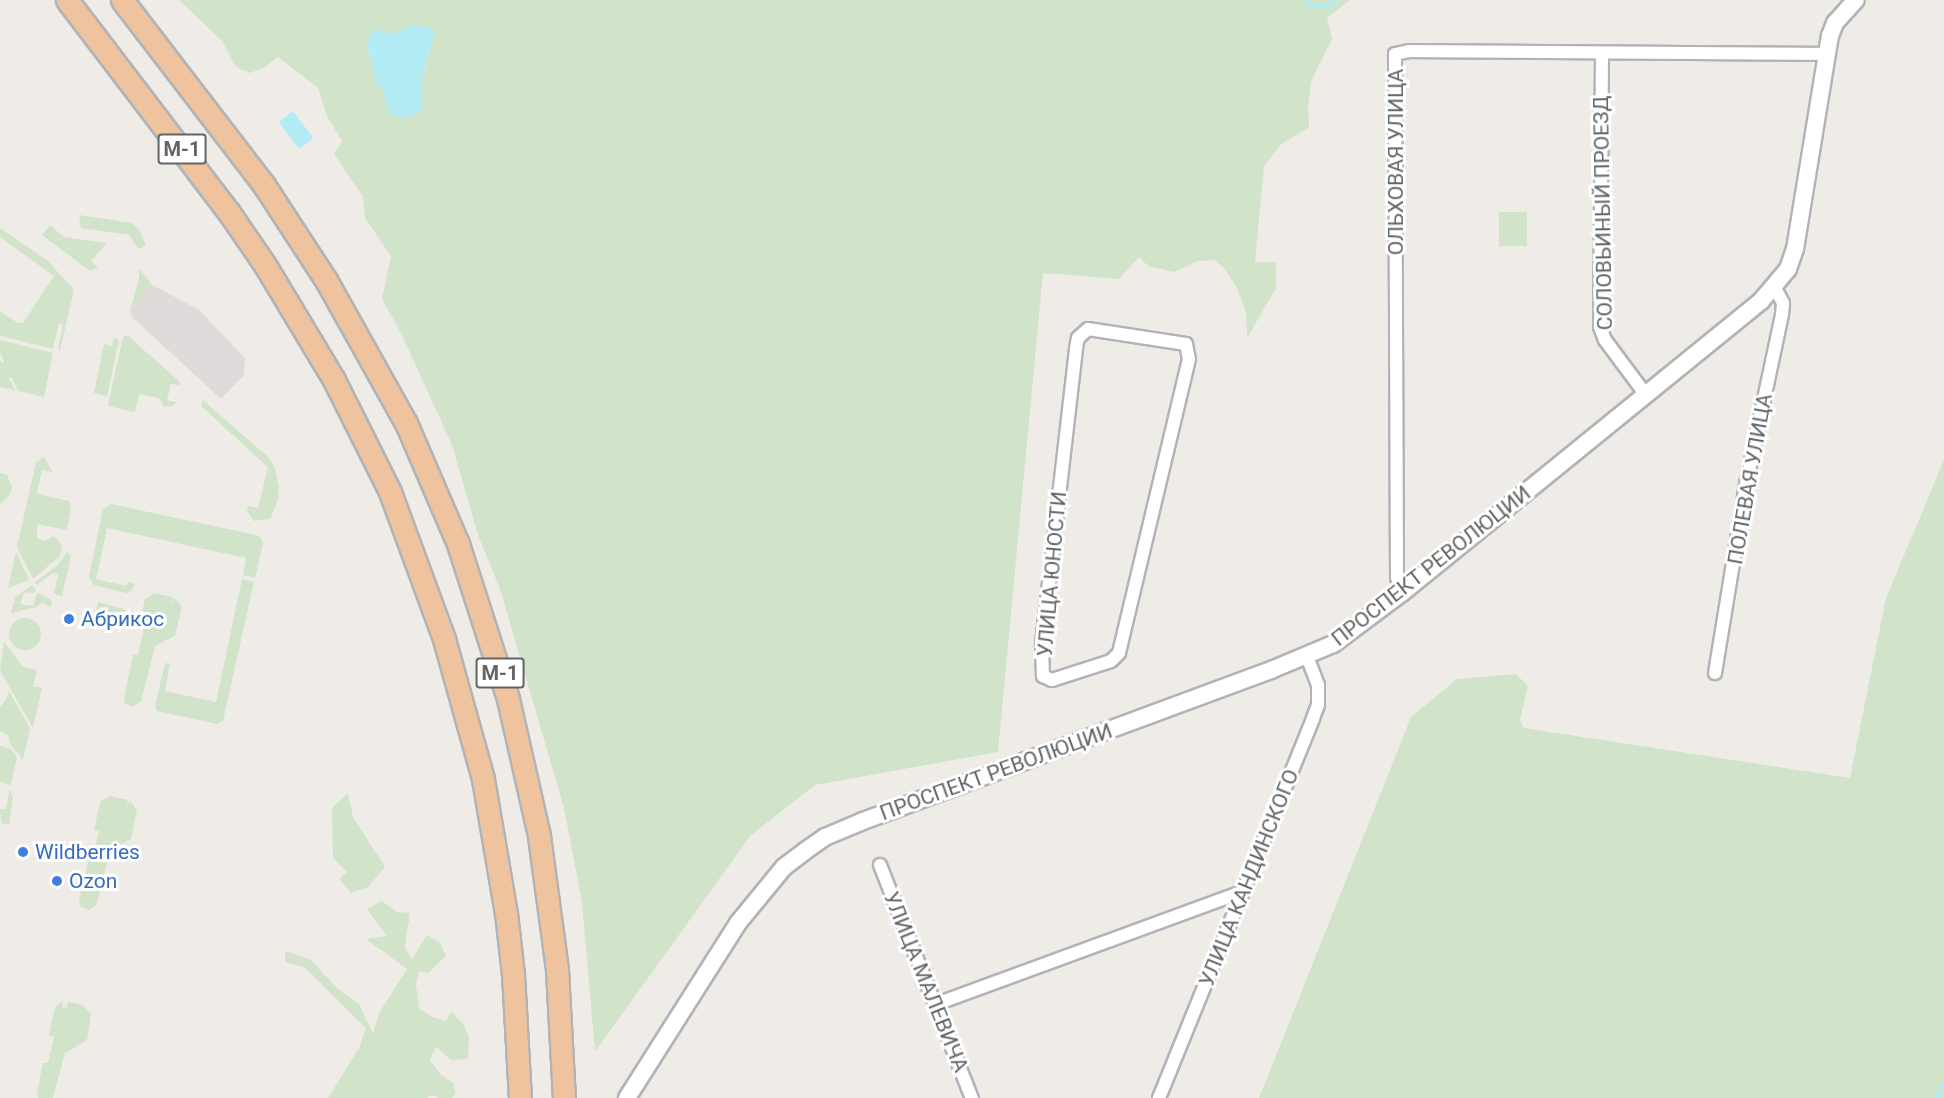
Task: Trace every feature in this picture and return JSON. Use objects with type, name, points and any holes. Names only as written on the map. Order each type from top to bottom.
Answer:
[{"type":"highway","name":"М-1","points":[[67,0],[228,211],[289,303],[334,380],[390,492],[417,560],[466,711],[483,779],[506,913],[513,974],[520,1098]]},
{"type":"highway","name":"М-1","points":[[122,0],[264,185],[326,280],[372,359],[430,475],[458,544],[508,699],[526,769],[550,907],[564,1098]]},
{"type":"street","name":"ПРОСПЕКТ РЕВОЛЮЦИИ","points":[[627,1098],[671,1025],[738,923],[784,867],[825,837],[968,781],[1307,656],[1333,644],[1403,592],[1775,288],[1788,269],[1795,249],[1826,54],[1835,23],[1856,0]]},
{"type":"street","name":"ОЛЬХОВАЯ УЛИЦА","points":[[1403,592],[1397,578],[1395,54],[1409,51],[1826,54]]},
{"type":"street","name":"СОЛОВЬИНЫЙ ПРОЕЗД","points":[[1602,53],[1600,327],[1605,340],[1646,394]]},
{"type":"street","name":"ПОЛЕВАЯ УЛИЦА","points":[[1715,673],[1746,484],[1782,315],[1783,303],[1775,288]]},
{"type":"street","name":"УЛИЦА ЮНОСТИ","points":[[1088,329],[1186,344],[1189,359],[1173,419],[1119,653],[1111,661],[1057,679],[1047,679],[1043,676],[1042,643],[1076,348],[1082,333],[1088,329]]},
{"type":"street","name":"УЛИЦА КАНДИНСКОГО","points":[[1159,1098],[1318,705],[1318,685],[1307,656]]},
{"type":"street","name":"УЛИЦА МАЛЕВИЧА","points":[[880,865],[972,1098]]},
{"type":"street","points":[[936,1004],[1244,891]]},
{"type":"shaded area","points":[[152,285],[198,309],[245,358],[244,375],[221,399],[133,318],[130,310]]},
{"type":"green space","points":[[179,0],[1350,0],[1327,18],[1332,39],[1312,79],[1308,105],[1309,127],[1280,145],[1264,167],[1255,262],[1276,262],[1276,288],[1247,338],[1246,312],[1237,288],[1225,269],[1214,260],[1198,261],[1174,272],[1148,266],[1139,257],[1119,279],[1043,273],[998,752],[815,785],[750,836],[595,1052],[582,902],[564,808],[500,589],[478,535],[452,445],[402,335],[382,299],[391,256],[365,218],[363,197],[334,154],[342,141],[327,116],[318,88],[278,57],[265,67],[250,73],[236,67],[222,41]],"holes":[[[412,25],[434,29],[423,77],[421,111],[388,112],[384,89],[376,83],[367,45],[379,29],[393,34]]]},
{"type":"green space","points":[[1499,212],[1527,212],[1527,246],[1499,246]]},
{"type":"green space","points":[[79,215],[132,223],[140,231],[146,246],[138,249],[129,235],[81,228]]},
{"type":"green space","points":[[50,225],[64,237],[107,243],[91,261],[98,268],[90,271],[42,235]]},
{"type":"green space","points":[[0,228],[48,261],[74,290],[60,350],[58,350],[63,324],[59,323],[53,349],[0,336],[0,311],[18,323],[23,323],[54,276],[0,237]]},
{"type":"green space","points":[[139,268],[152,285],[130,310],[139,279]]},
{"type":"green space","points":[[127,335],[180,382],[180,385],[171,384],[167,400],[176,402],[173,406],[164,407],[159,398],[139,394],[135,412],[108,406],[123,337]]},
{"type":"green space","points":[[114,338],[119,340],[107,396],[94,393],[104,344],[112,346]]},
{"type":"green space","points":[[0,340],[53,353],[44,397],[18,391],[12,378],[8,377],[15,390],[0,387],[0,360],[2,363],[4,361],[0,353]]},
{"type":"green space","points":[[203,400],[268,457],[274,465],[279,487],[278,500],[270,519],[254,521],[247,511],[248,506],[258,508],[268,467],[201,406]]},
{"type":"green space","points":[[44,457],[53,472],[42,470],[37,494],[69,501],[71,509],[67,530],[37,524],[37,538],[45,541],[54,536],[62,545],[60,556],[33,579],[17,547],[36,462]]},
{"type":"green space","points":[[1944,460],[1944,1098],[1259,1098],[1411,717],[1457,679],[1516,674],[1528,686],[1520,720],[1524,728],[1850,778],[1886,598]]},
{"type":"green space","points":[[0,473],[7,475],[12,487],[10,495],[0,504]]},
{"type":"green space","points":[[111,504],[256,535],[263,543],[255,578],[243,575],[246,558],[107,528],[96,579],[126,586],[128,582],[135,584],[130,592],[126,593],[94,585],[89,576],[103,509]]},
{"type":"green space","points":[[16,552],[29,580],[8,588]]},
{"type":"green space","points":[[67,552],[71,556],[62,596],[54,594],[58,574],[53,573],[37,585],[35,582],[58,565]]},
{"type":"green space","points":[[242,579],[254,582],[223,721],[217,724],[157,711],[155,706],[165,663],[170,664],[165,691],[216,702]]},
{"type":"green space","points":[[32,585],[36,590],[33,593],[24,592],[20,604],[33,606],[37,593],[52,600],[51,607],[42,603],[37,607],[11,613],[15,598]]},
{"type":"green space","points":[[154,593],[173,597],[172,604],[175,598],[182,607],[175,636],[155,646],[141,701],[133,707],[125,704],[124,698],[133,655],[138,655],[144,628],[139,627],[145,599]]},
{"type":"green space","points":[[98,602],[124,609],[127,616],[126,624],[95,617]]},
{"type":"green space","points":[[25,618],[36,623],[41,634],[36,645],[25,650],[14,645],[9,634],[14,623]]},
{"type":"green space","points":[[4,642],[23,667],[37,670],[33,686],[42,688],[33,728],[0,670]]},
{"type":"green space","points":[[9,691],[30,728],[23,760],[10,744],[8,735],[0,731],[0,707]]},
{"type":"green space","points":[[0,746],[11,749],[17,757],[11,785],[0,782]]},
{"type":"green space","points":[[10,789],[13,799],[9,825],[1,823],[0,809],[6,809]]},
{"type":"green space","points":[[348,793],[353,817],[385,867],[368,887],[351,893],[339,879],[347,872],[333,858],[332,808]]},
{"type":"green space","points":[[110,796],[128,800],[127,806],[130,801],[137,810],[131,839],[110,849],[97,904],[89,910],[81,907],[79,901],[89,858],[93,858],[99,831],[94,830],[100,802]]},
{"type":"green space","points":[[382,901],[397,912],[410,913],[405,947],[412,960],[427,935],[440,943],[446,956],[428,973],[419,971],[416,985],[419,1008],[432,1017],[446,1021],[451,1011],[464,1025],[469,1037],[468,1059],[451,1060],[436,1047],[430,1060],[440,1074],[453,1083],[456,1094],[452,1098],[438,1098],[432,1095],[427,1098],[328,1098],[359,1048],[366,1028],[304,967],[285,962],[285,951],[310,959],[336,987],[359,1004],[373,1034],[379,1013],[407,969],[366,939],[387,936],[367,909]]},
{"type":"green space","points":[[63,1001],[62,1009],[67,1007],[68,1002],[83,1005],[91,1014],[87,1040],[65,1053],[53,1098],[38,1098],[37,1092],[43,1063],[48,1063],[54,1037],[49,1035],[55,1007]]},
{"type":"water","points":[[412,25],[434,29],[434,37],[423,77],[421,111],[407,118],[397,117],[388,112],[384,89],[376,83],[367,44],[370,35],[379,29],[393,34]]},
{"type":"water","points":[[293,111],[313,138],[299,149],[279,122]]},
{"type":"waterway","points":[[1306,0],[1308,5],[1323,6],[1333,4],[1335,0]]},
{"type":"waterway","points":[[1937,1098],[1944,1083]]},
{"type":"place","name":"Абрикос","points":[[69,619]]},
{"type":"place","name":"Wildberries","points":[[23,852]]},
{"type":"place","name":"Ozon","points":[[57,881]]}]
